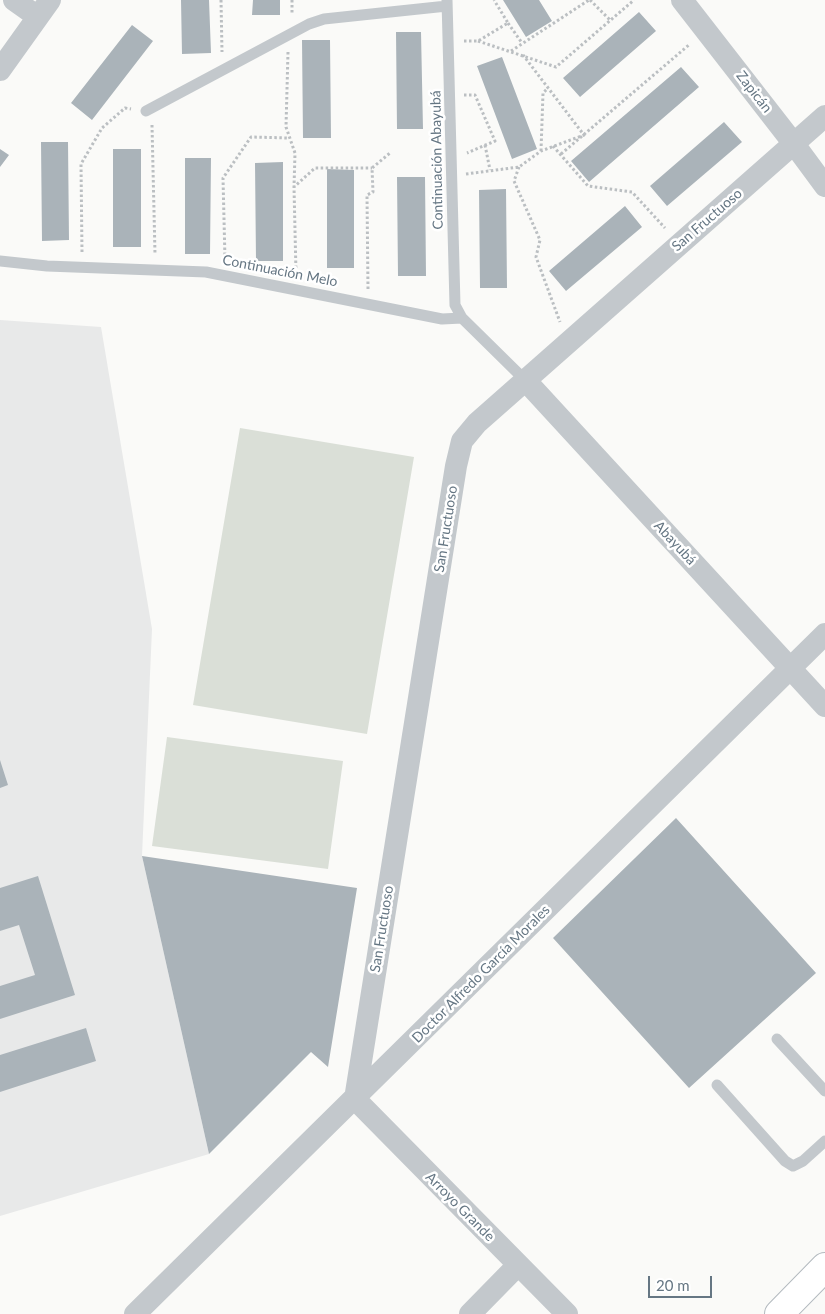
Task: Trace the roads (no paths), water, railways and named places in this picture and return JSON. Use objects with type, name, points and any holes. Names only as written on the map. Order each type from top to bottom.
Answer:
[{"type":"street","points":[[0,70],[44,8],[14,0]]},
{"type":"street","name":"Zapicán","points":[[682,0],[825,186]]},
{"type":"street","name":"San Fructuoso","points":[[355,1099],[456,466],[462,441],[477,423],[825,116]]},
{"type":"street","name":"Abayubá","points":[[526,380],[825,706]]},
{"type":"street","name":"Doctor Alfredo García Morales","points":[[135,1314],[825,634]]},
{"type":"street","name":"Arroyo Grande","points":[[355,1099],[567,1314]]},
{"type":"street","points":[[470,1314],[518,1265]]},
{"type":"street","points":[[779,1314],[825,1267]]},
{"type":"lane","points":[[149,110],[309,24],[324,19],[447,3]]},
{"type":"lane","name":"Continuación Abayubá","points":[[447,3],[455,305],[462,318]]},
{"type":"lane","name":"Continuación Melo","points":[[0,261],[46,266],[206,272],[442,320],[462,318]]},
{"type":"lane","points":[[462,318],[526,380]]},
{"type":"lane","points":[[777,1039],[825,1091]]},
{"type":"lane","points":[[717,1085],[786,1161],[793,1166],[803,1161],[825,1141]]}]
